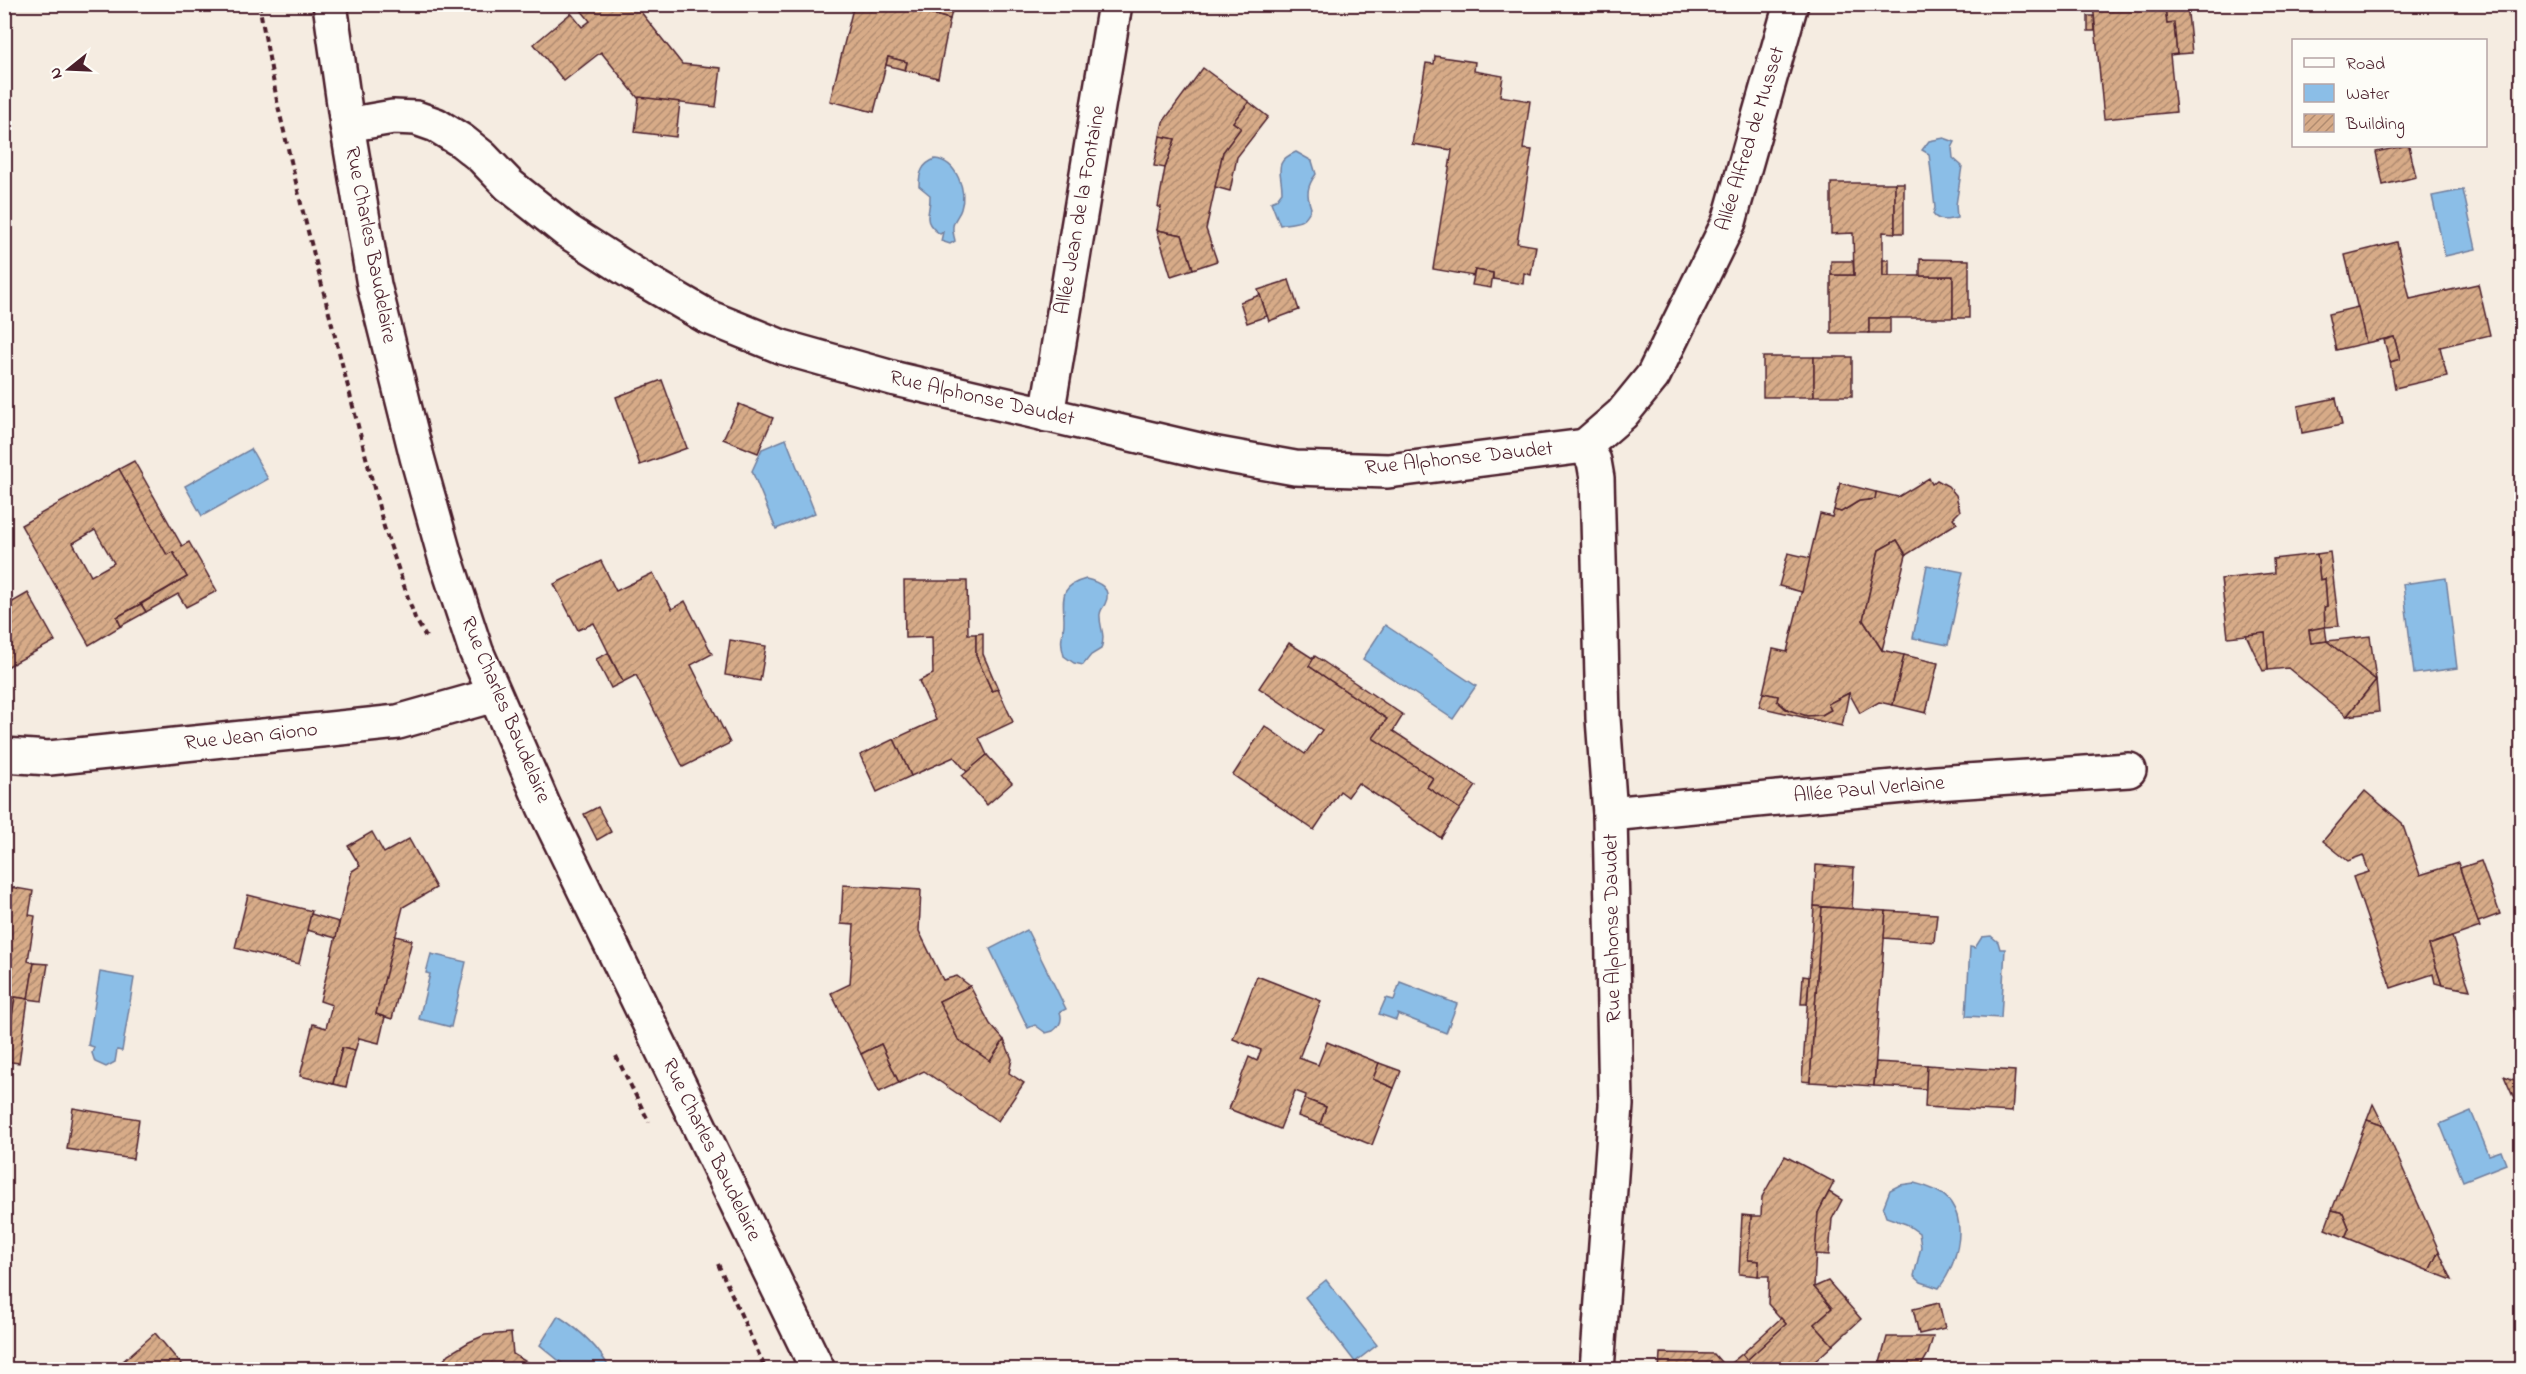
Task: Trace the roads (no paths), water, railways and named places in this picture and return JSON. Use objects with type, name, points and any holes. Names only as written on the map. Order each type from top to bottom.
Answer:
[{"type":"street","name":"Rue Charles Baudelaire","points":[[330,4],[347,125],[374,285],[414,446],[476,651],[544,807],[818,1370]]},
{"type":"street","name":"Allée Jean de la Fontaine","points":[[1047,415],[1115,4]]},
{"type":"street","name":"Allée Alfred de Musset","points":[[1585,446],[1622,414],[1653,376],[1729,222],[1791,4]]},
{"type":"street","name":"Rue Alphonse Daudet","points":[[347,125],[393,117],[416,118],[436,124],[482,157],[537,209],[634,274],[708,317],[782,348],[896,379],[1212,453],[1295,468],[1388,471],[1585,446],[1593,461],[1597,478],[1603,718],[1610,814],[1616,1105],[1597,1370]]},
{"type":"street","name":"Rue Jean Giono","points":[[4,755],[50,758],[398,722],[494,695]]},
{"type":"street","name":"Allée Paul Verlaine","points":[[1610,814],[1936,783],[2129,770]]},
{"type":"water","points":[[1944,138],[1955,142],[1952,148],[1953,158],[1962,166],[1956,205],[1957,218],[1947,220],[1940,219],[1933,214],[1935,208],[1929,154],[1922,150],[1929,141]]},
{"type":"water","points":[[1296,152],[1312,161],[1316,174],[1308,190],[1311,208],[1302,220],[1280,225],[1271,202],[1276,200],[1282,192],[1281,164]]},
{"type":"water","points":[[935,159],[943,161],[954,171],[959,178],[963,194],[960,211],[954,221],[955,241],[950,244],[941,241],[943,232],[940,234],[930,225],[928,216],[930,195],[919,186],[922,170]]},
{"type":"water","points":[[2463,190],[2476,249],[2445,256],[2432,196]]},
{"type":"water","points":[[786,439],[815,513],[776,529],[752,471],[762,449]]},
{"type":"water","points":[[251,449],[268,479],[202,516],[185,486]]},
{"type":"water","points":[[1927,565],[1963,572],[1948,645],[1913,638]]},
{"type":"water","points":[[2446,578],[2457,668],[2414,674],[2403,584]]},
{"type":"water","points":[[1086,579],[1103,587],[1107,598],[1100,615],[1103,635],[1101,649],[1091,655],[1083,665],[1074,663],[1064,656],[1062,649],[1063,604],[1067,589]]},
{"type":"water","points":[[1385,625],[1476,686],[1453,719],[1363,659]]},
{"type":"water","points":[[1027,930],[1066,1009],[1060,1012],[1061,1020],[1057,1027],[1046,1033],[1035,1025],[1028,1028],[990,949]]},
{"type":"water","points":[[1991,936],[1998,942],[2000,949],[2005,949],[2001,1018],[1966,1016],[1970,947],[1975,948],[1982,937]]},
{"type":"water","points":[[431,954],[466,962],[451,1027],[419,1019],[430,974],[426,973]]},
{"type":"water","points":[[100,972],[134,978],[122,1051],[117,1050],[115,1062],[106,1067],[95,1062],[92,1053],[94,1047],[88,1045]]},
{"type":"water","points":[[1400,982],[1457,1004],[1446,1033],[1398,1014],[1396,1020],[1379,1014],[1386,998],[1394,1000]]},
{"type":"water","points":[[2471,1111],[2489,1155],[2501,1151],[2506,1164],[2463,1181],[2440,1124]]},
{"type":"water","points":[[1914,1183],[1929,1188],[1948,1199],[1959,1224],[1954,1258],[1939,1288],[1921,1282],[1914,1276],[1921,1247],[1919,1233],[1906,1224],[1886,1217],[1883,1208],[1890,1190],[1900,1185]]},
{"type":"water","points":[[1326,1280],[1377,1345],[1355,1362],[1305,1297]]},
{"type":"water","points":[[558,1316],[588,1339],[610,1369],[569,1369],[540,1345]]}]
